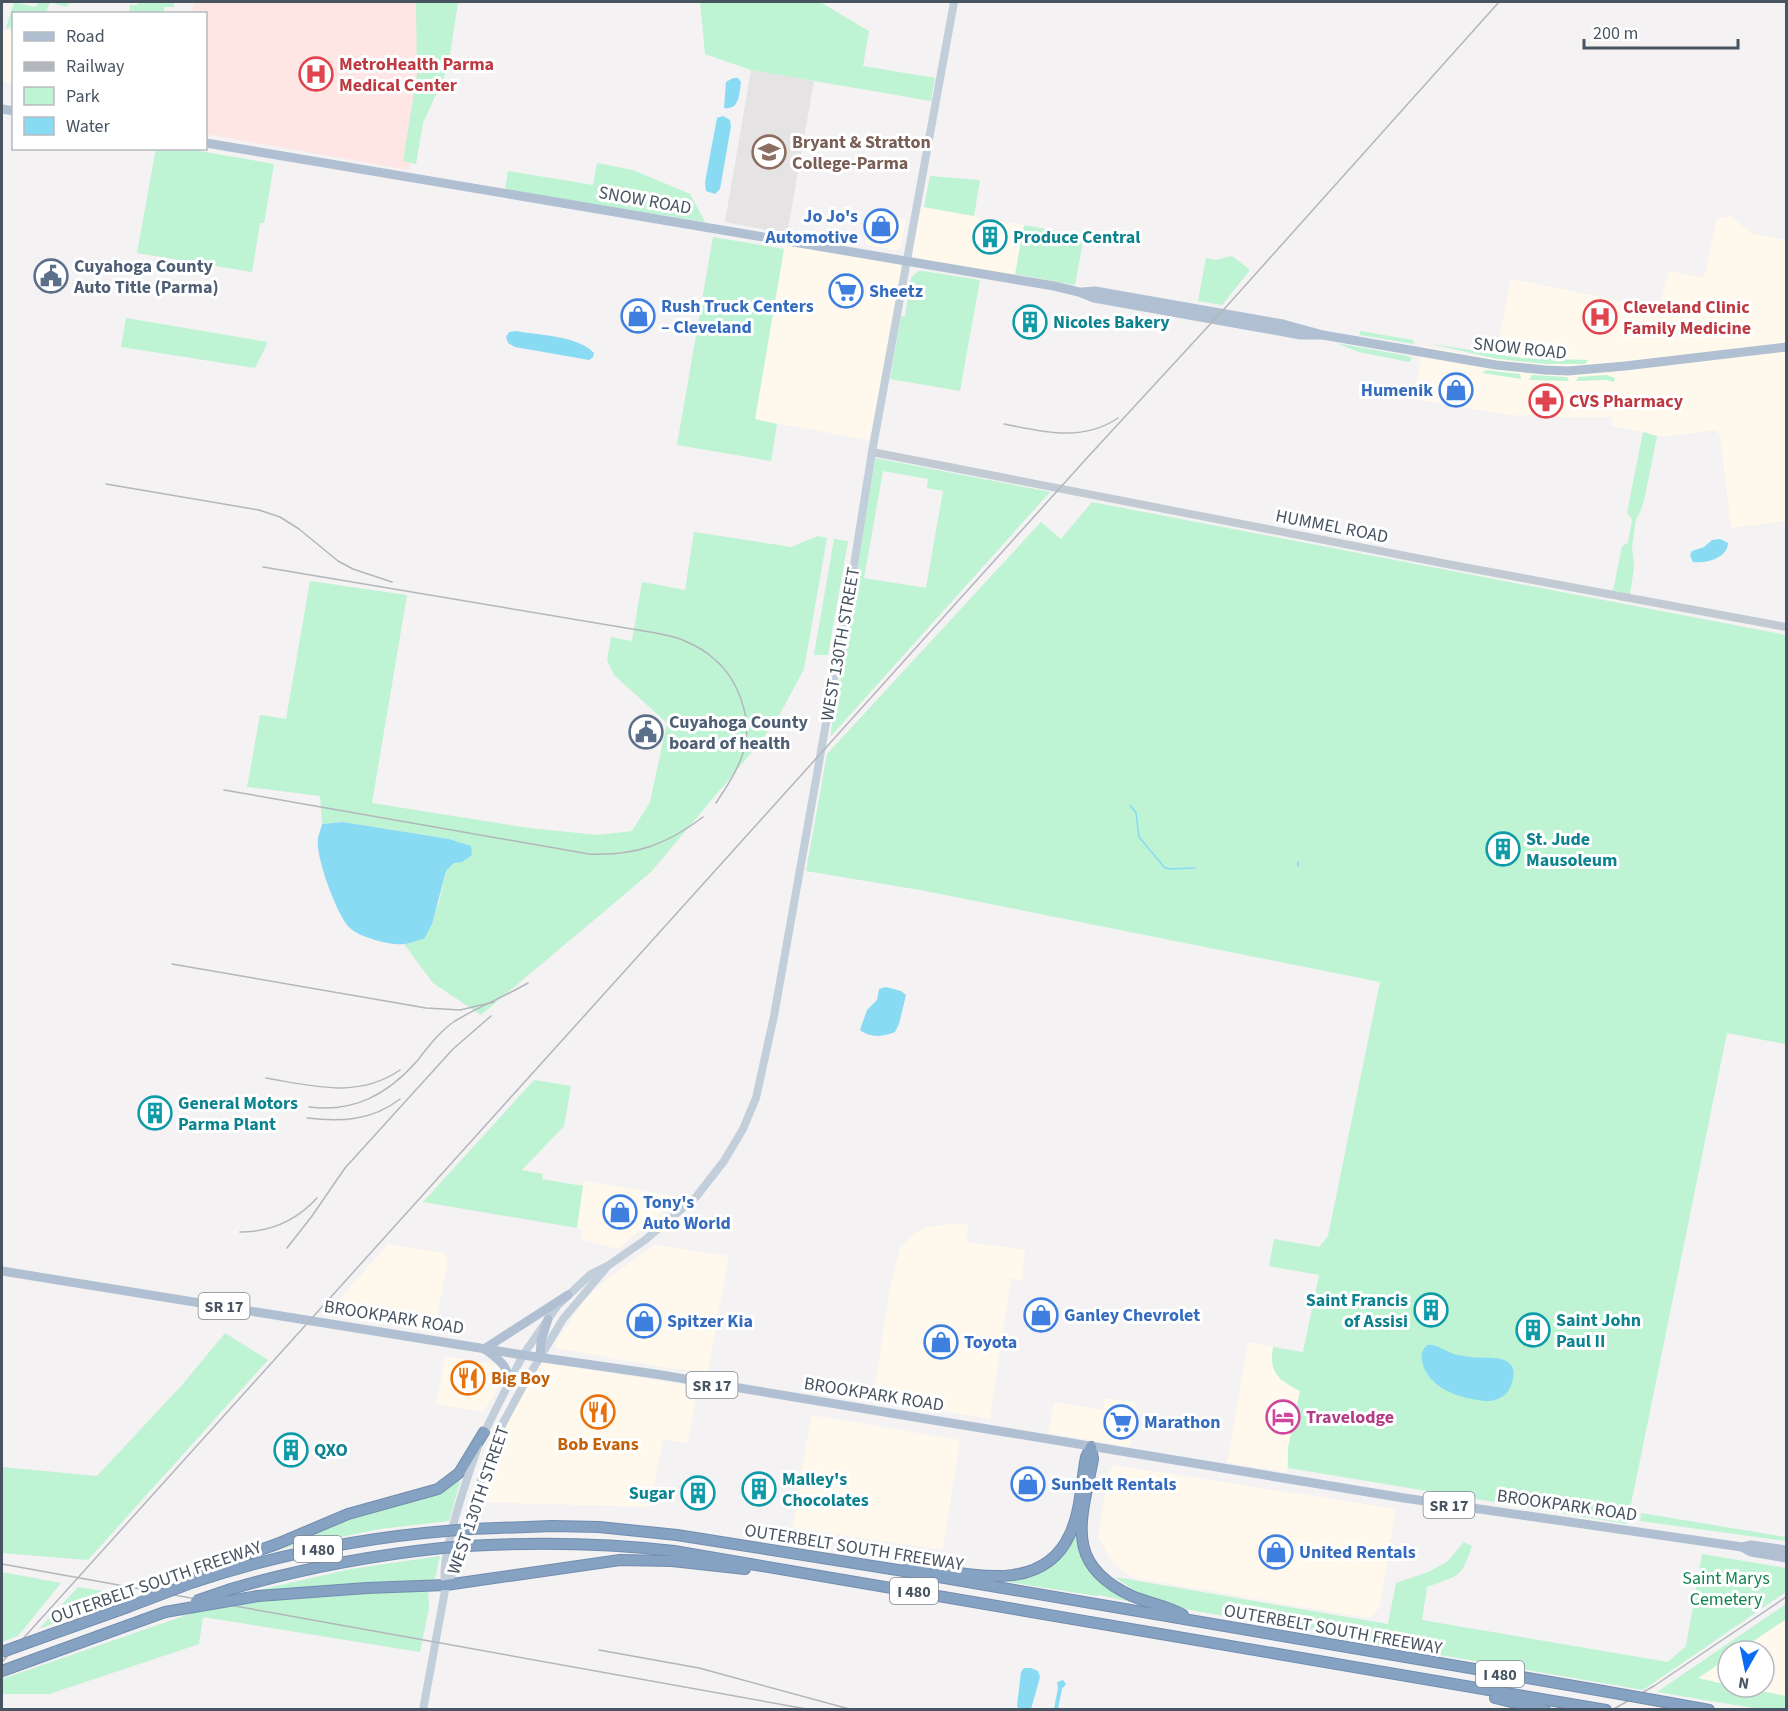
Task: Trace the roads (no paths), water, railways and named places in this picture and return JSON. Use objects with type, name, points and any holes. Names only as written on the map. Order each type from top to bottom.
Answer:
[{"type":"highway","points":[[194,1582],[201,1574],[214,1566],[277,1544],[348,1514],[438,1489],[459,1473],[484,1432]]},
{"type":"highway","points":[[903,1571],[917,1566],[989,1576],[1012,1576],[1030,1572],[1048,1562],[1061,1550],[1071,1532],[1086,1457],[1091,1447]]},
{"type":"highway","points":[[1091,1447],[1093,1459],[1081,1532],[1082,1545],[1087,1558],[1100,1576],[1112,1586],[1182,1614],[1187,1620]]},
{"type":"highway","name":"OUTERBELT SOUTH FREEWAY","points":[[2,1652],[194,1582],[306,1551],[381,1538],[446,1531],[552,1526],[649,1532],[718,1541],[1709,1710]]},
{"type":"highway","name":"OUTERBELT SOUTH FREEWAY","points":[[2,1671],[163,1612],[231,1589],[293,1572],[340,1562],[442,1548],[533,1543],[674,1551],[1606,1710]]},
{"type":"highway","points":[[163,1612],[258,1596],[367,1587],[446,1585],[620,1560],[672,1561],[817,1575]]},
{"type":"highway","points":[[1410,1676],[1545,1710]]},
{"type":"main road","name":"WEST 130TH STREET","points":[[446,1585],[444,1575],[451,1539],[471,1467],[484,1432],[523,1355],[568,1294],[591,1274],[609,1265],[645,1240],[696,1197],[724,1161],[743,1129],[756,1098],[770,1036],[851,583],[872,452],[954,2]]},
{"type":"main road","name":"SNOW ROAD","points":[[207,143],[1079,292],[1095,291],[1302,327],[1323,335],[1496,365],[1568,371],[1786,347]]},
{"type":"main road","name":"WEST 130TH STREET","points":[[423,1710],[446,1585],[454,1571],[466,1522],[496,1439],[563,1319],[609,1265]]},
{"type":"main road","name":"BROOKPARK ROAD","points":[[2,1271],[540,1358],[655,1374],[1441,1504],[1742,1547],[1751,1545],[1786,1550]]},
{"type":"main road","points":[[508,1382],[507,1369],[500,1360],[484,1349],[568,1294]]},
{"type":"main road","points":[[555,1310],[563,1319]]},
{"type":"main road","points":[[540,1358],[541,1341],[548,1319]]},
{"type":"main road","points":[[495,1409],[507,1417]]},
{"type":"main road","points":[[484,1432],[496,1439]]},
{"type":"main road","name":"BROOKPARK ROAD","points":[[1742,1547],[1751,1552],[1786,1558]]},
{"type":"street","name":"HUMMEL ROAD","points":[[872,452],[1786,627]]},
{"type":"water","points":[[738,78],[741,82],[738,100],[733,106],[724,108],[726,82]]},
{"type":"water","points":[[723,116],[730,120],[731,126],[720,189],[715,194],[706,191],[705,182],[717,118]]},
{"type":"water","points":[[509,332],[558,337],[579,343],[594,353],[593,357],[589,360],[515,347],[508,343],[506,337]]},
{"type":"water","points":[[1720,539],[1728,543],[1724,553],[1709,561],[1693,562],[1690,555],[1692,551],[1704,547],[1712,540]]},
{"type":"water","points":[[343,822],[449,839],[471,846],[472,855],[462,862],[454,863],[446,871],[432,924],[424,939],[405,944],[391,944],[359,934],[352,930],[343,919],[327,884],[318,838],[322,824]]},
{"type":"water","points":[[886,987],[901,991],[906,995],[899,1024],[895,1032],[886,1035],[877,1036],[864,1033],[860,1030],[867,1010],[877,1000],[879,989]]},
{"type":"water","points":[[1427,1345],[1460,1355],[1503,1360],[1512,1367],[1514,1372],[1512,1384],[1503,1396],[1489,1401],[1465,1397],[1446,1390],[1431,1379],[1425,1371],[1422,1357]]},
{"type":"water","points":[[1024,1668],[1038,1671],[1040,1677],[1031,1709],[1019,1709],[1017,1706],[1021,1672]]},
{"type":"water","points":[[1063,1680],[1066,1684],[1062,1689],[1058,1709],[1054,1709],[1057,1682]]},
{"type":"waterway","points":[[1130,805],[1136,813],[1139,837],[1164,867],[1169,869],[1195,868]]},
{"type":"railway","points":[[2,1662],[1499,2]]},
{"type":"railway","points":[[1004,424],[1048,432],[1077,433],[1105,425],[1118,418]]},
{"type":"railway","points":[[106,484],[259,510],[280,517],[299,529],[338,561],[353,569],[392,582]]},
{"type":"railway","points":[[263,567],[659,634],[696,646],[710,655],[730,676],[745,713],[746,738],[742,757],[716,803]]},
{"type":"railway","points":[[224,790],[589,854],[621,853],[649,847],[676,835],[703,817]]},
{"type":"railway","points":[[172,964],[426,1008],[460,1010],[494,1002]]},
{"type":"railway","points":[[309,1107],[341,1107],[369,1099],[382,1092],[406,1073],[450,1025],[528,983]]},
{"type":"railway","points":[[287,1248],[345,1168],[453,1049],[491,1016]]},
{"type":"railway","points":[[266,1078],[318,1087],[352,1087],[368,1085],[400,1070]]},
{"type":"railway","points":[[307,1118],[344,1120],[367,1116],[400,1099]]},
{"type":"railway","points":[[240,1232],[262,1230],[282,1224],[292,1219],[317,1198]]},
{"type":"railway","points":[[2,1564],[812,1710]]},
{"type":"railway","points":[[1612,1710],[1654,1686],[1786,1597]]},
{"type":"railway","points":[[599,1650],[699,1668],[853,1710]]},
{"type":"place","name":"MetroHealth Parma Medical Center","points":[[316,74]]},
{"type":"place","name":"Bryant & Stratton College-Parma","points":[[769,152]]},
{"type":"place","name":"Jo Jo's Automotive","points":[[881,226]]},
{"type":"place","name":"Produce Central","points":[[990,237]]},
{"type":"place","name":"Cuyahoga County Auto Title (Parma)","points":[[51,276]]},
{"type":"place","name":"Sheetz","points":[[846,291]]},
{"type":"place","name":"Rush Truck Centers – Cleveland","points":[[638,316]]},
{"type":"place","name":"Cleveland Clinic Family Medicine","points":[[1600,317]]},
{"type":"place","name":"Nicoles Bakery","points":[[1030,322]]},
{"type":"place","name":"Humenik","points":[[1456,390]]},
{"type":"place","name":"CVS Pharmacy","points":[[1546,401]]},
{"type":"place","name":"Cuyahoga County board of health","points":[[646,732]]},
{"type":"place","name":"St. Jude Mausoleum","points":[[1503,849]]},
{"type":"place","name":"General Motors Parma Plant","points":[[155,1113]]},
{"type":"place","name":"Tony's Auto World","points":[[620,1212]]},
{"type":"place","name":"Saint Francis of Assisi","points":[[1431,1310]]},
{"type":"place","name":"Ganley Chevrolet","points":[[1041,1315]]},
{"type":"place","name":"Spitzer Kia","points":[[644,1321]]},
{"type":"place","name":"Saint John Paul II","points":[[1533,1330]]},
{"type":"place","name":"Toyota","points":[[941,1342]]},
{"type":"place","name":"Big Boy","points":[[468,1378]]},
{"type":"place","name":"Bob Evans","points":[[598,1412]]},
{"type":"place","name":"Travelodge","points":[[1283,1417]]},
{"type":"place","name":"Marathon","points":[[1121,1422]]},
{"type":"place","name":"QXO","points":[[291,1450]]},
{"type":"place","name":"Sunbelt Rentals","points":[[1028,1484]]},
{"type":"place","name":"Malley's Chocolates","points":[[759,1489]]},
{"type":"place","name":"Sugar","points":[[698,1493]]},
{"type":"place","name":"United Rentals","points":[[1276,1552]]},
{"type":"park label","name":"Saint Marys Cemetery","points":[[1726,1588]]}]
